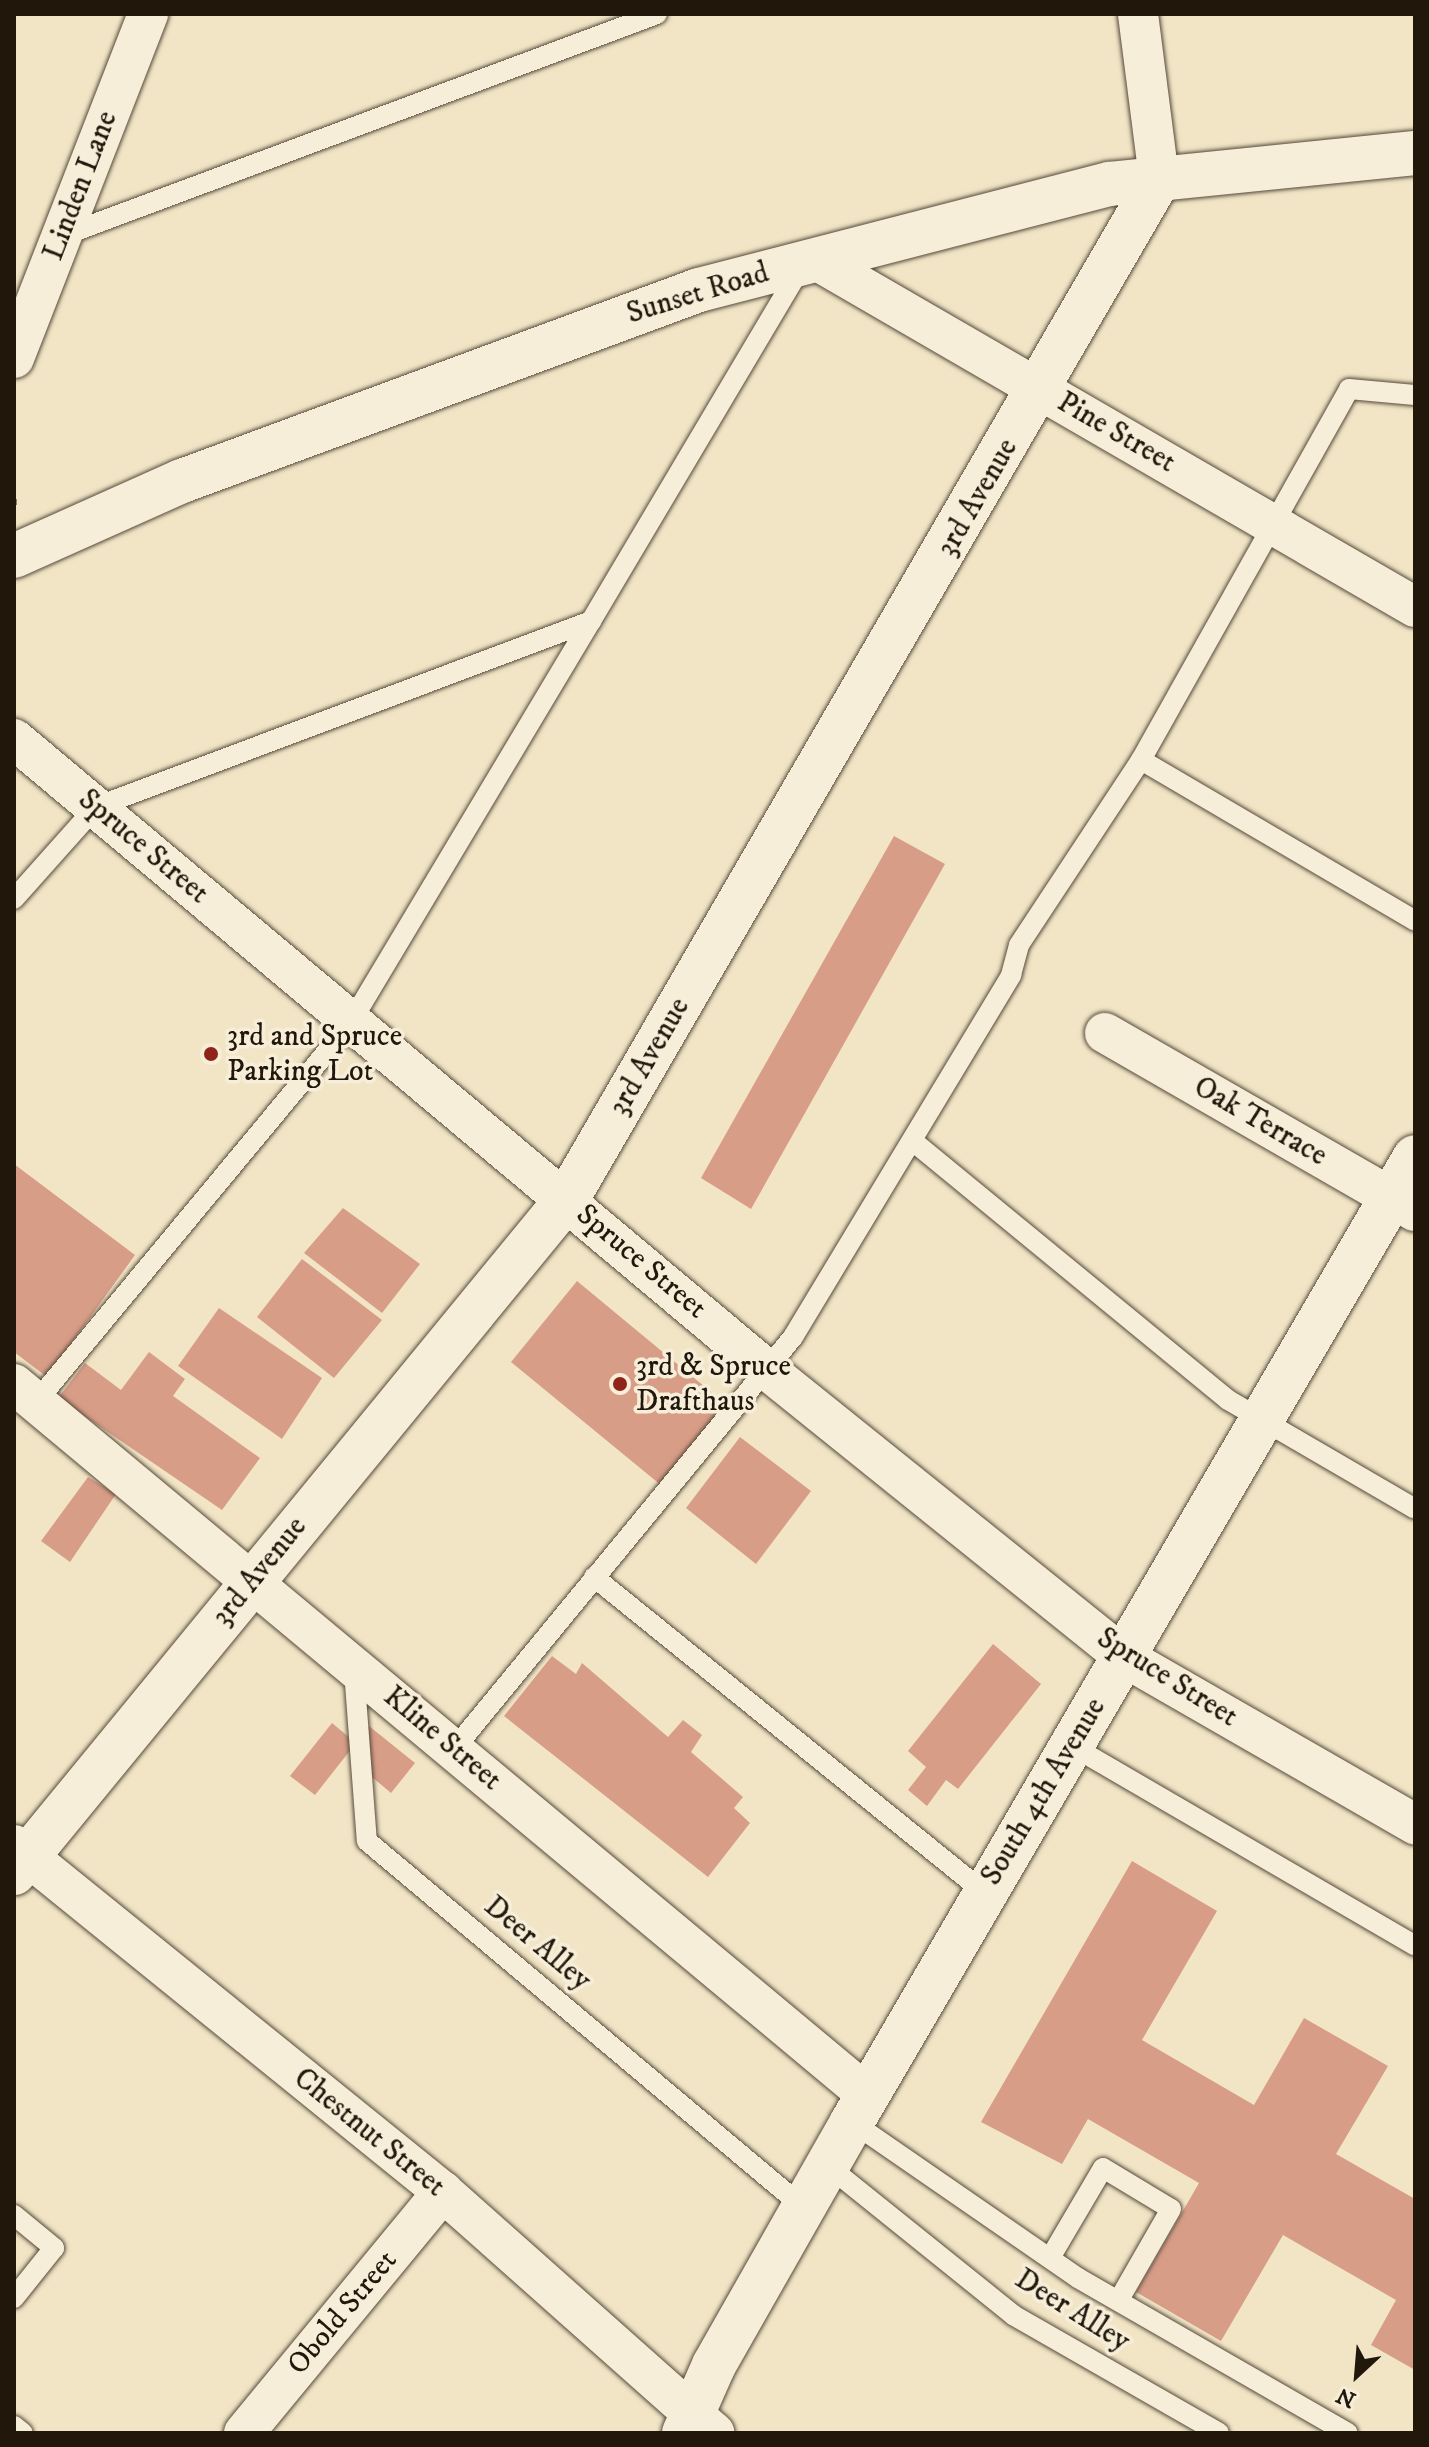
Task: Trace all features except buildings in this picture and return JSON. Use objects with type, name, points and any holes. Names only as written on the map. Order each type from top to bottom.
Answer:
[{"type":"street","name":"Linden Lane","points":[[14,358],[148,14]]},
{"type":"street","points":[[1138,14],[1159,179]]},
{"type":"street","name":"Sunset Road","points":[[14,556],[196,476],[699,290],[1110,184],[1415,153]]},
{"type":"street","name":"3rd Avenue","points":[[19,1858],[252,1582],[567,1199],[1042,390],[1159,179]]},
{"type":"street","name":"Pine Street","points":[[810,261],[1042,390],[1415,607]]},
{"type":"street","name":"Spruce Street","points":[[14,739],[567,1199],[766,1369],[1124,1657],[1415,1824]]},
{"type":"street","name":"Oak Terrace","points":[[1105,1033],[1403,1204]]},
{"type":"street","name":"South 4th Avenue","points":[[696,2426],[803,2207],[1261,1422],[1403,1204],[1415,1157]]},
{"type":"street","name":"Kline Street","points":[[25,1393],[454,1749],[860,2109]]},
{"type":"street","name":"Chestnut Street","points":[[19,1858],[443,2192],[696,2426]]},
{"type":"street","name":"Obold Street","points":[[244,2433],[443,2192]]},
{"type":"lane","points":[[62,236],[657,14]]},
{"type":"lane","points":[[25,1393],[351,1022],[810,261]]},
{"type":"lane","points":[[454,1749],[766,1369],[914,1142],[1011,975],[1019,945],[1141,760],[1276,527],[1349,389],[1415,395]]},
{"type":"lane","points":[[14,899],[96,807],[591,621]]},
{"type":"lane","points":[[1141,760],[1415,921]]},
{"type":"lane","points":[[914,1142],[1261,1422],[1415,1509]]},
{"type":"lane","points":[[594,1577],[985,1893]]},
{"type":"lane","name":"Deer Alley","points":[[354,1666],[367,1841],[803,2207]]},
{"type":"lane","points":[[1072,1746],[1415,1946]]},
{"type":"lane","points":[[860,2109],[1050,2258],[1118,2301],[1348,2433]]},
{"type":"lane","name":"Deer Alley","points":[[828,2166],[1013,2315],[1219,2433]]},
{"type":"lane","points":[[1050,2258],[1103,2168],[1171,2209],[1118,2301]]},
{"type":"lane","points":[[14,2215],[54,2248],[14,2298]]},
{"type":"lane","points":[[14,2426],[23,2433]]},
{"type":"path","points":[[14,498],[14,507]]},
{"type":"place","name":"3rd and Spruce Parking Lot","points":[[211,1054]]},
{"type":"place","name":"3rd & Spruce Drafthaus","points":[[620,1384]]}]
